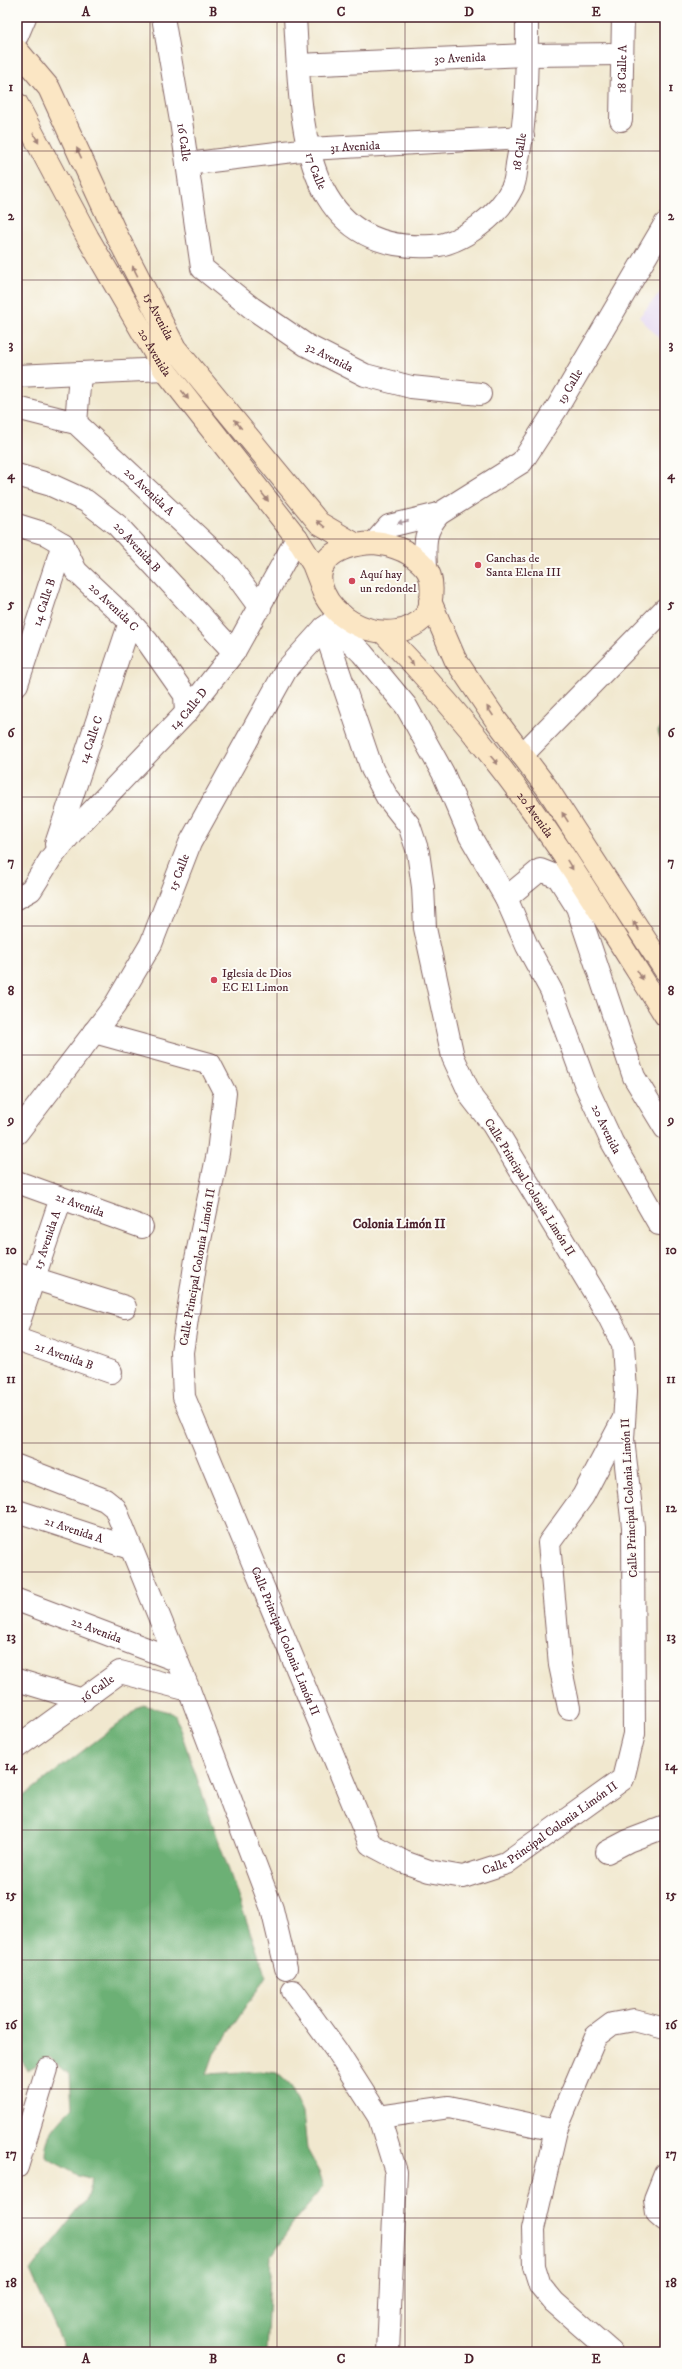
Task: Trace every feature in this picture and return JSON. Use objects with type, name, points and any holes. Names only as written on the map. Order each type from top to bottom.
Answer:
[{"type":"main road","name":"15 Avenida","points":[[17,50],[49,88],[116,234],[176,348],[319,523],[364,543]]},
{"type":"main road","name":"20 Avenida","points":[[17,104],[88,238],[164,368],[297,538],[314,564],[320,582]]},
{"type":"main road","points":[[364,543],[389,544],[407,551],[426,568],[432,584],[430,601],[426,614],[410,628],[383,632],[332,622],[328,603],[323,594],[320,582],[324,563],[335,551],[364,543]]},
{"type":"main road","name":"20 Avenida","points":[[430,601],[455,659],[547,788],[665,970]]},
{"type":"main road","name":"20 Avenida","points":[[383,632],[501,768],[562,853],[665,1015]]},
{"type":"street","points":[[17,36],[25,17]]},
{"type":"street","name":"16 Calle","points":[[163,17],[202,268]]},
{"type":"street","name":"17 Calle","points":[[295,17],[301,117],[316,175],[335,209],[369,236],[407,247],[437,245]]},
{"type":"street","name":"18 Calle","points":[[437,245],[466,235],[488,220],[513,188],[523,137],[527,55],[527,17]]},
{"type":"street","name":"18 Calle A","points":[[621,120],[623,17]]},
{"type":"street","name":"30 Avenida","points":[[298,65],[527,55],[622,54]]},
{"type":"street","name":"31 Avenida","points":[[187,164],[309,149],[523,137]]},
{"type":"street","name":"19 Calle","points":[[426,568],[424,543],[429,526],[439,514],[522,462],[557,408],[665,224]]},
{"type":"street","name":"32 Avenida","points":[[202,268],[252,308],[306,345],[365,375],[411,387],[480,394]]},
{"type":"street","points":[[17,376],[80,374],[164,368]]},
{"type":"street","points":[[76,422],[80,374]]},
{"type":"street","name":"20 Avenida A","points":[[17,408],[76,422],[230,567],[260,608]]},
{"type":"street","name":"20 Avenida B","points":[[17,475],[51,485],[86,501],[117,525],[234,652]]},
{"type":"street","name":"19 Calle","points":[[364,543],[389,526],[439,514]]},
{"type":"street","points":[[17,525],[46,534],[63,544]]},
{"type":"street","name":"14 Calle D","points":[[51,858],[74,830],[186,713],[234,652],[260,608],[297,538]]},
{"type":"street","name":"20 Avenida C","points":[[63,544],[76,571],[130,622],[147,642],[185,696],[186,713]]},
{"type":"street","name":"14 Calle B","points":[[17,684],[63,544]]},
{"type":"street","points":[[522,755],[665,609]]},
{"type":"street","name":"14 Calle C","points":[[51,858],[130,622]]},
{"type":"street","name":"20 Avenida","points":[[332,622],[362,653],[406,706],[443,772],[470,836],[506,898],[527,946],[551,990],[586,1086],[612,1142],[660,1224]]},
{"type":"street","name":"15 Calle","points":[[17,1133],[115,1005],[151,944],[190,843],[282,676],[332,622]]},
{"type":"street","name":"Calle Principal Colonia Limón II","points":[[94,1032],[210,1064],[225,1094],[218,1153],[196,1259],[182,1352],[184,1397],[370,1844],[404,1862],[429,1871],[463,1877],[506,1863],[623,1779],[634,1734],[633,1526],[623,1439],[626,1391],[623,1345],[608,1315],[493,1125],[472,1098],[453,1057],[425,928],[423,887],[418,852],[409,825],[387,797],[372,769],[332,622]]},
{"type":"street","points":[[17,898],[31,890],[51,858]]},
{"type":"street","points":[[506,898],[540,870],[558,877],[576,907],[634,1077],[665,1128]]},
{"type":"street","name":"21 Avenida","points":[[17,1182],[142,1227]]},
{"type":"street","name":"15 Avenida A","points":[[17,1328],[26,1275],[61,1198]]},
{"type":"street","points":[[26,1275],[125,1308]]},
{"type":"street","name":"21 Avenida B","points":[[17,1340],[111,1372]]},
{"type":"street","points":[[568,1708],[560,1665],[549,1543],[583,1496],[624,1417]]},
{"type":"street","points":[[17,1466],[106,1500],[115,1508],[189,1690],[272,1910],[286,1968]]},
{"type":"street","name":"21 Avenida A","points":[[17,1511],[130,1548]]},
{"type":"street","name":"22 Avenida","points":[[17,1600],[176,1660]]},
{"type":"street","name":"16 Calle","points":[[17,1747],[120,1672],[189,1690]]},
{"type":"street","points":[[17,1680],[83,1700]]},
{"type":"street","points":[[607,1852],[628,1841],[665,1827]]},
{"type":"street","points":[[293,1992],[336,2050],[379,2117],[396,2172],[388,2352]]},
{"type":"street","points":[[611,2352],[554,2302],[540,2285],[534,2266],[533,2230],[556,2130],[596,2036],[612,2024],[634,2020],[664,2026]]},
{"type":"street","points":[[17,2167],[47,2069]]},
{"type":"street","points":[[379,2117],[449,2107],[556,2130]]},
{"type":"street","points":[[665,2174],[655,2199],[657,2212],[665,2220]]},
{"type":"shaded area","points":[[665,287],[665,344],[639,317]]},
{"type":"green space","points":[[665,723],[665,752],[658,731]]},
{"type":"green space","points":[[143,1705],[170,1712],[175,1715],[266,1977],[214,2054],[207,2074],[260,2071],[277,2073],[291,2086],[303,2113],[307,2149],[319,2171],[324,2187],[295,2221],[271,2256],[266,2352],[66,2352],[30,2271],[86,2200],[92,2179],[76,2174],[45,2157],[47,2142],[53,2130],[72,2108],[70,2075],[49,2057],[28,2070],[20,2058],[17,2037],[17,1801]]},
{"type":"place","name":"Canchas de Santa Elena III","points":[[478,565]]},
{"type":"place","name":"Aquí hay un redondel","points":[[352,581]]},
{"type":"place","name":"Iglesia de Dios EC El Limon","points":[[214,980]]},
{"type":"district","name":"Colonia Limón II","points":[[399,1223]]}]
